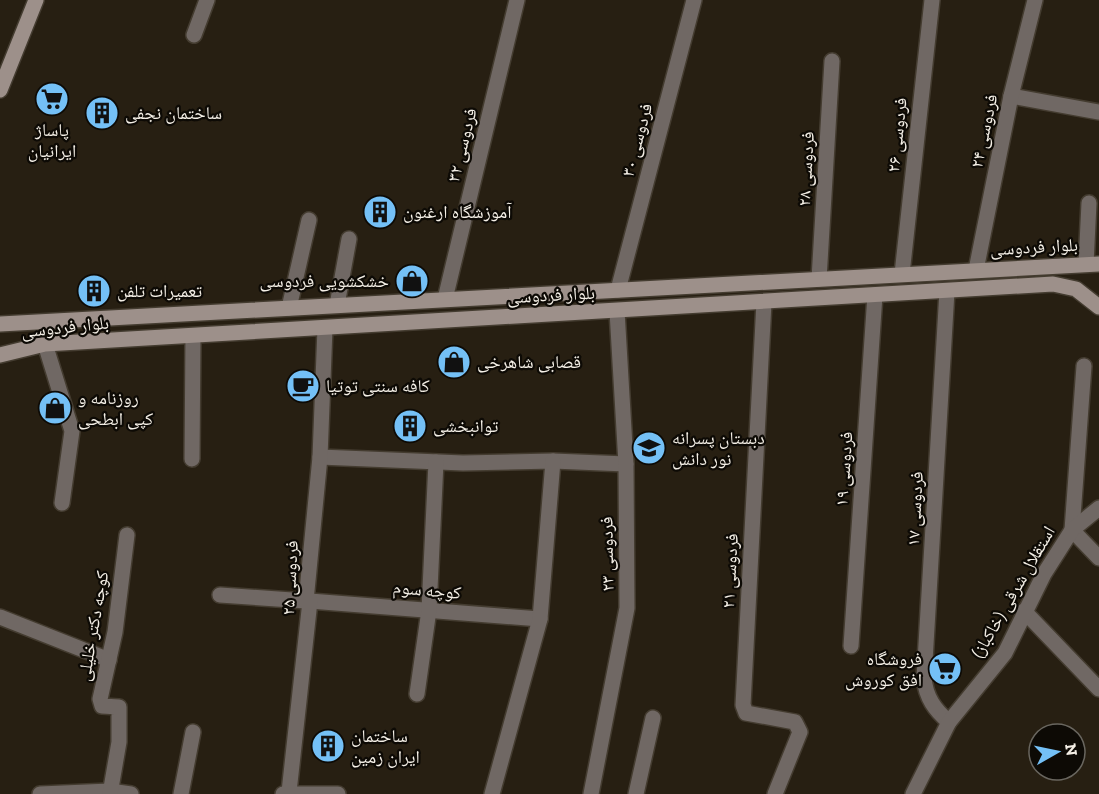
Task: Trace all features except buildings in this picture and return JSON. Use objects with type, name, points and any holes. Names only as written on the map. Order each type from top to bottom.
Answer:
[{"type":"main road","points":[[0,90],[36,0]]},
{"type":"main road","name":"بلوار فردوسی","points":[[0,324],[1093,264]]},
{"type":"main road","name":"بلوار فردوسی","points":[[0,355],[45,344],[1053,284],[1076,289],[1099,307]]},
{"type":"street","points":[[194,35],[207,0]]},
{"type":"street","name":"فردوسی ۳۲","points":[[445,299],[518,0]]},
{"type":"street","name":"فردوسی ۳۰","points":[[618,290],[694,0]]},
{"type":"street","name":"فردوسی ۲۶","points":[[902,274],[932,0]]},
{"type":"street","name":"فردوسی ۲۴","points":[[976,270],[1011,96],[1035,0]]},
{"type":"street","name":"فردوسی ۲۸","points":[[819,279],[832,61]]},
{"type":"street","points":[[1011,96],[1099,112]]},
{"type":"street","points":[[1089,203],[1093,264]]},
{"type":"street","points":[[289,308],[309,220]]},
{"type":"street","points":[[337,305],[349,239]]},
{"type":"street","name":"فردوسی ۱۷","points":[[947,291],[924,678],[928,697],[938,712],[949,722]]},
{"type":"street","name":"فردوسی ۱۹","points":[[852,646],[875,295]]},
{"type":"street","name":"فردوسی ۲۱","points":[[764,302],[742,705],[746,713],[795,722],[799,727],[800,732],[775,794]]},
{"type":"street","name":"فردوسی ۲۳","points":[[591,794],[627,608],[626,464],[618,311]]},
{"type":"street","name":"فردوسی ۲۵","points":[[286,793],[308,601],[320,457],[325,328]]},
{"type":"street","points":[[192,459],[193,336]]},
{"type":"street","points":[[45,344],[72,431],[62,503]]},
{"type":"street","points":[[1084,366],[1072,530],[1099,558]]},
{"type":"street","points":[[320,457],[435,462],[552,460],[626,464]]},
{"type":"street","points":[[492,794],[540,619],[552,460]]},
{"type":"street","points":[[417,694],[429,610],[435,462]]},
{"type":"street","name":"استقلال شرقی (خاکباز)","points":[[913,794],[949,722],[1005,653],[1024,611],[1072,530],[1099,508]]},
{"type":"street","name":"کوچه دکتر خلیلی","points":[[110,792],[119,742],[119,707],[102,706],[100,699],[115,632],[127,535]]},
{"type":"street","name":"کوچه سوم","points":[[220,596],[540,619]]},
{"type":"street","points":[[1024,611],[1099,689]]},
{"type":"street","points":[[0,617],[109,660]]},
{"type":"street","points":[[636,794],[653,718]]},
{"type":"street","points":[[181,794],[193,732]]},
{"type":"street","points":[[40,794],[110,792],[131,794]]},
{"type":"street","points":[[286,793],[338,794]]},
{"type":"place","name":"پاساژ ایرانیان","points":[[52,99]]},
{"type":"place","name":"ساختمان نجفی","points":[[102,113]]},
{"type":"place","name":"آموزشگاه ارغنون","points":[[380,212]]},
{"type":"place","name":"خشکشویی فردوسی","points":[[412,281]]},
{"type":"place","name":"تعمیرات تلفن","points":[[94,291]]},
{"type":"place","name":"قصابی شاهرخی","points":[[454,362]]},
{"type":"place","name":"کافه سنتی توتیا","points":[[303,386]]},
{"type":"place","name":"روزنامه و کپی ابطحی","points":[[55,408]]},
{"type":"place","name":"توانبخشی","points":[[410,426]]},
{"type":"place","name":"دبستان پسرانه نور دانش","points":[[649,448]]},
{"type":"place","name":"فروشگاه افق کوروش","points":[[945,669]]},
{"type":"place","name":"ساختمان ایران زمین","points":[[328,746]]}]
